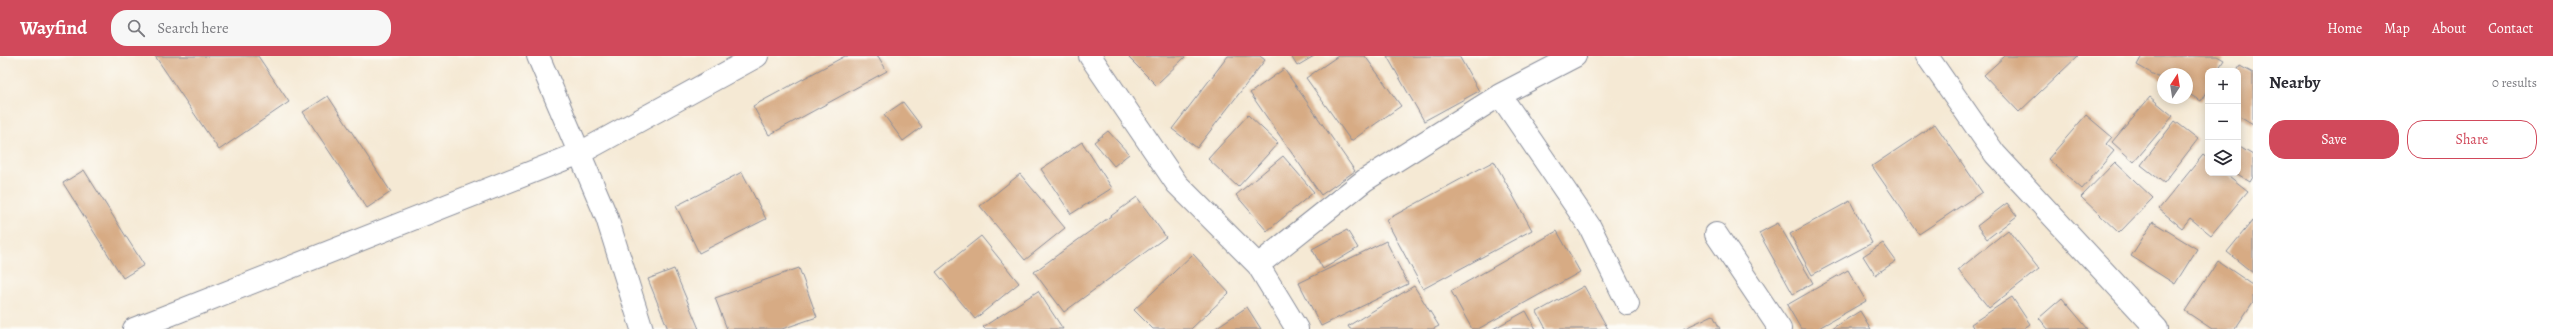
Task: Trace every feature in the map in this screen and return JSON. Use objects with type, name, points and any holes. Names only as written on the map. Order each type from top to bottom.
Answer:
[{"type":"street","points":[[538,56],[607,218],[642,329]]},
{"type":"street","points":[[134,329],[580,153],[757,56]]},
{"type":"street","points":[[1090,56],[1177,184],[1258,265],[1297,329]]},
{"type":"street","points":[[1258,265],[1365,180],[1500,95],[1575,56]]},
{"type":"street","points":[[1927,56],[1995,154],[2158,329]]},
{"type":"street","points":[[1500,95],[1590,227],[1628,304]]},
{"type":"street","points":[[1716,234],[1780,329]]},
{"type":"building","points":[[155,56],[258,56],[289,102],[219,150]]},
{"type":"building","points":[[845,56],[878,56],[887,71],[769,135],[753,106]]},
{"type":"building","points":[[1131,56],[1186,56],[1156,85],[1129,58]]},
{"type":"building","points":[[1228,56],[1260,56],[1265,60],[1197,148],[1172,129]]},
{"type":"building","points":[[1291,56],[1314,56],[1297,66]]},
{"type":"building","points":[[1338,56],[1365,56],[1401,106],[1351,141],[1306,78]]},
{"type":"building","points":[[1387,56],[1459,56],[1479,91],[1424,121]]},
{"type":"building","points":[[2005,56],[2078,56],[2019,112],[1984,75]]},
{"type":"building","points":[[2142,56],[2217,56],[2224,60],[2219,68],[2205,68],[2205,94],[2201,101],[2193,96],[2193,68],[2157,68],[2157,77],[2137,65]]},
{"type":"building","points":[[2240,66],[2253,73],[2253,125],[2241,118],[2241,68],[2239,68]]},
{"type":"building","points":[[1284,69],[1355,171],[1321,195],[1250,93]]},
{"type":"building","points":[[328,96],[391,192],[367,208],[303,112]]},
{"type":"building","points":[[2150,97],[2173,116],[2134,162],[2112,142]]},
{"type":"building","points":[[903,102],[922,127],[903,141],[884,115]]},
{"type":"building","points":[[1248,115],[1278,143],[1238,187],[1208,159]]},
{"type":"building","points":[[2086,115],[2112,137],[2106,144],[2114,151],[2082,189],[2048,159]]},
{"type":"building","points":[[2175,121],[2198,139],[2164,183],[2141,165]]},
{"type":"building","points":[[1935,124],[1982,192],[1919,234],[1872,166]]},
{"type":"building","points":[[1108,131],[1129,154],[1114,166],[1094,142]]},
{"type":"building","points":[[1082,142],[1112,188],[1071,214],[1041,169]]},
{"type":"building","points":[[2241,148],[2253,155],[2253,177],[2250,182],[2241,176]]},
{"type":"building","points":[[2203,155],[2205,157],[2205,176],[2229,176],[2248,191],[2211,235],[2190,218],[2182,228],[2159,209]]},
{"type":"building","points":[[1283,156],[1314,192],[1267,231],[1236,195]]},
{"type":"building","points":[[1494,161],[1532,230],[1423,289],[1386,220]]},
{"type":"building","points":[[2115,162],[2153,198],[2119,233],[2081,197]]},
{"type":"building","points":[[84,170],[144,265],[123,278],[63,183]]},
{"type":"building","points":[[742,172],[766,219],[699,253],[676,206]]},
{"type":"building","points":[[1020,174],[1065,228],[1025,260],[980,206]]},
{"type":"building","points":[[1137,197],[1166,237],[1064,312],[1034,272]]},
{"type":"building","points":[[1850,201],[1872,243],[1812,275],[1790,234]]},
{"type":"building","points":[[2007,203],[2017,216],[1987,239],[1977,226]]},
{"type":"building","points":[[2253,220],[2253,273],[2227,252]]},
{"type":"building","points":[[2153,222],[2197,249],[2175,284],[2131,256]]},
{"type":"building","points":[[1778,223],[1813,283],[1793,294],[1759,233]]},
{"type":"building","points":[[1347,230],[1358,248],[1323,269],[1312,249]]},
{"type":"building","points":[[2008,230],[2039,269],[1989,308],[1958,270]]},
{"type":"building","points":[[1557,231],[1580,272],[1478,329],[1472,329],[1451,291]]},
{"type":"building","points":[[981,236],[1019,283],[975,319],[936,272]]},
{"type":"building","points":[[1386,241],[1408,284],[1321,326],[1299,283]]},
{"type":"building","points":[[1883,243],[1896,261],[1875,275],[1863,256]]},
{"type":"building","points":[[1193,254],[1229,293],[1191,329],[1153,329],[1134,310]]},
{"type":"building","points":[[2218,261],[2253,285],[2253,302],[2235,329],[2212,329],[2185,311]]},
{"type":"building","points":[[799,268],[817,317],[782,329],[727,329],[715,298]]},
{"type":"building","points":[[674,269],[699,329],[668,329],[648,279]]},
{"type":"building","points":[[1848,270],[1866,301],[1817,329],[1801,329],[1787,305]]},
{"type":"building","points":[[1414,286],[1439,326],[1433,329],[1350,329],[1348,326]]},
{"type":"building","points":[[1584,286],[1608,329],[1546,329],[1537,312]]},
{"type":"building","points":[[1038,291],[1063,329],[985,329],[983,327]]},
{"type":"building","points":[[2012,297],[2030,324],[2023,329],[1974,329],[1971,324]]},
{"type":"building","points":[[2062,298],[2088,329],[2048,329],[2039,318]]},
{"type":"building","points":[[1247,307],[1261,329],[1214,329]]},
{"type":"building","points":[[1526,311],[1536,329],[1493,329]]},
{"type":"building","points":[[1860,311],[1871,329],[1831,329]]},
{"type":"building","points":[[1713,315],[1720,329],[1683,329]]}]
